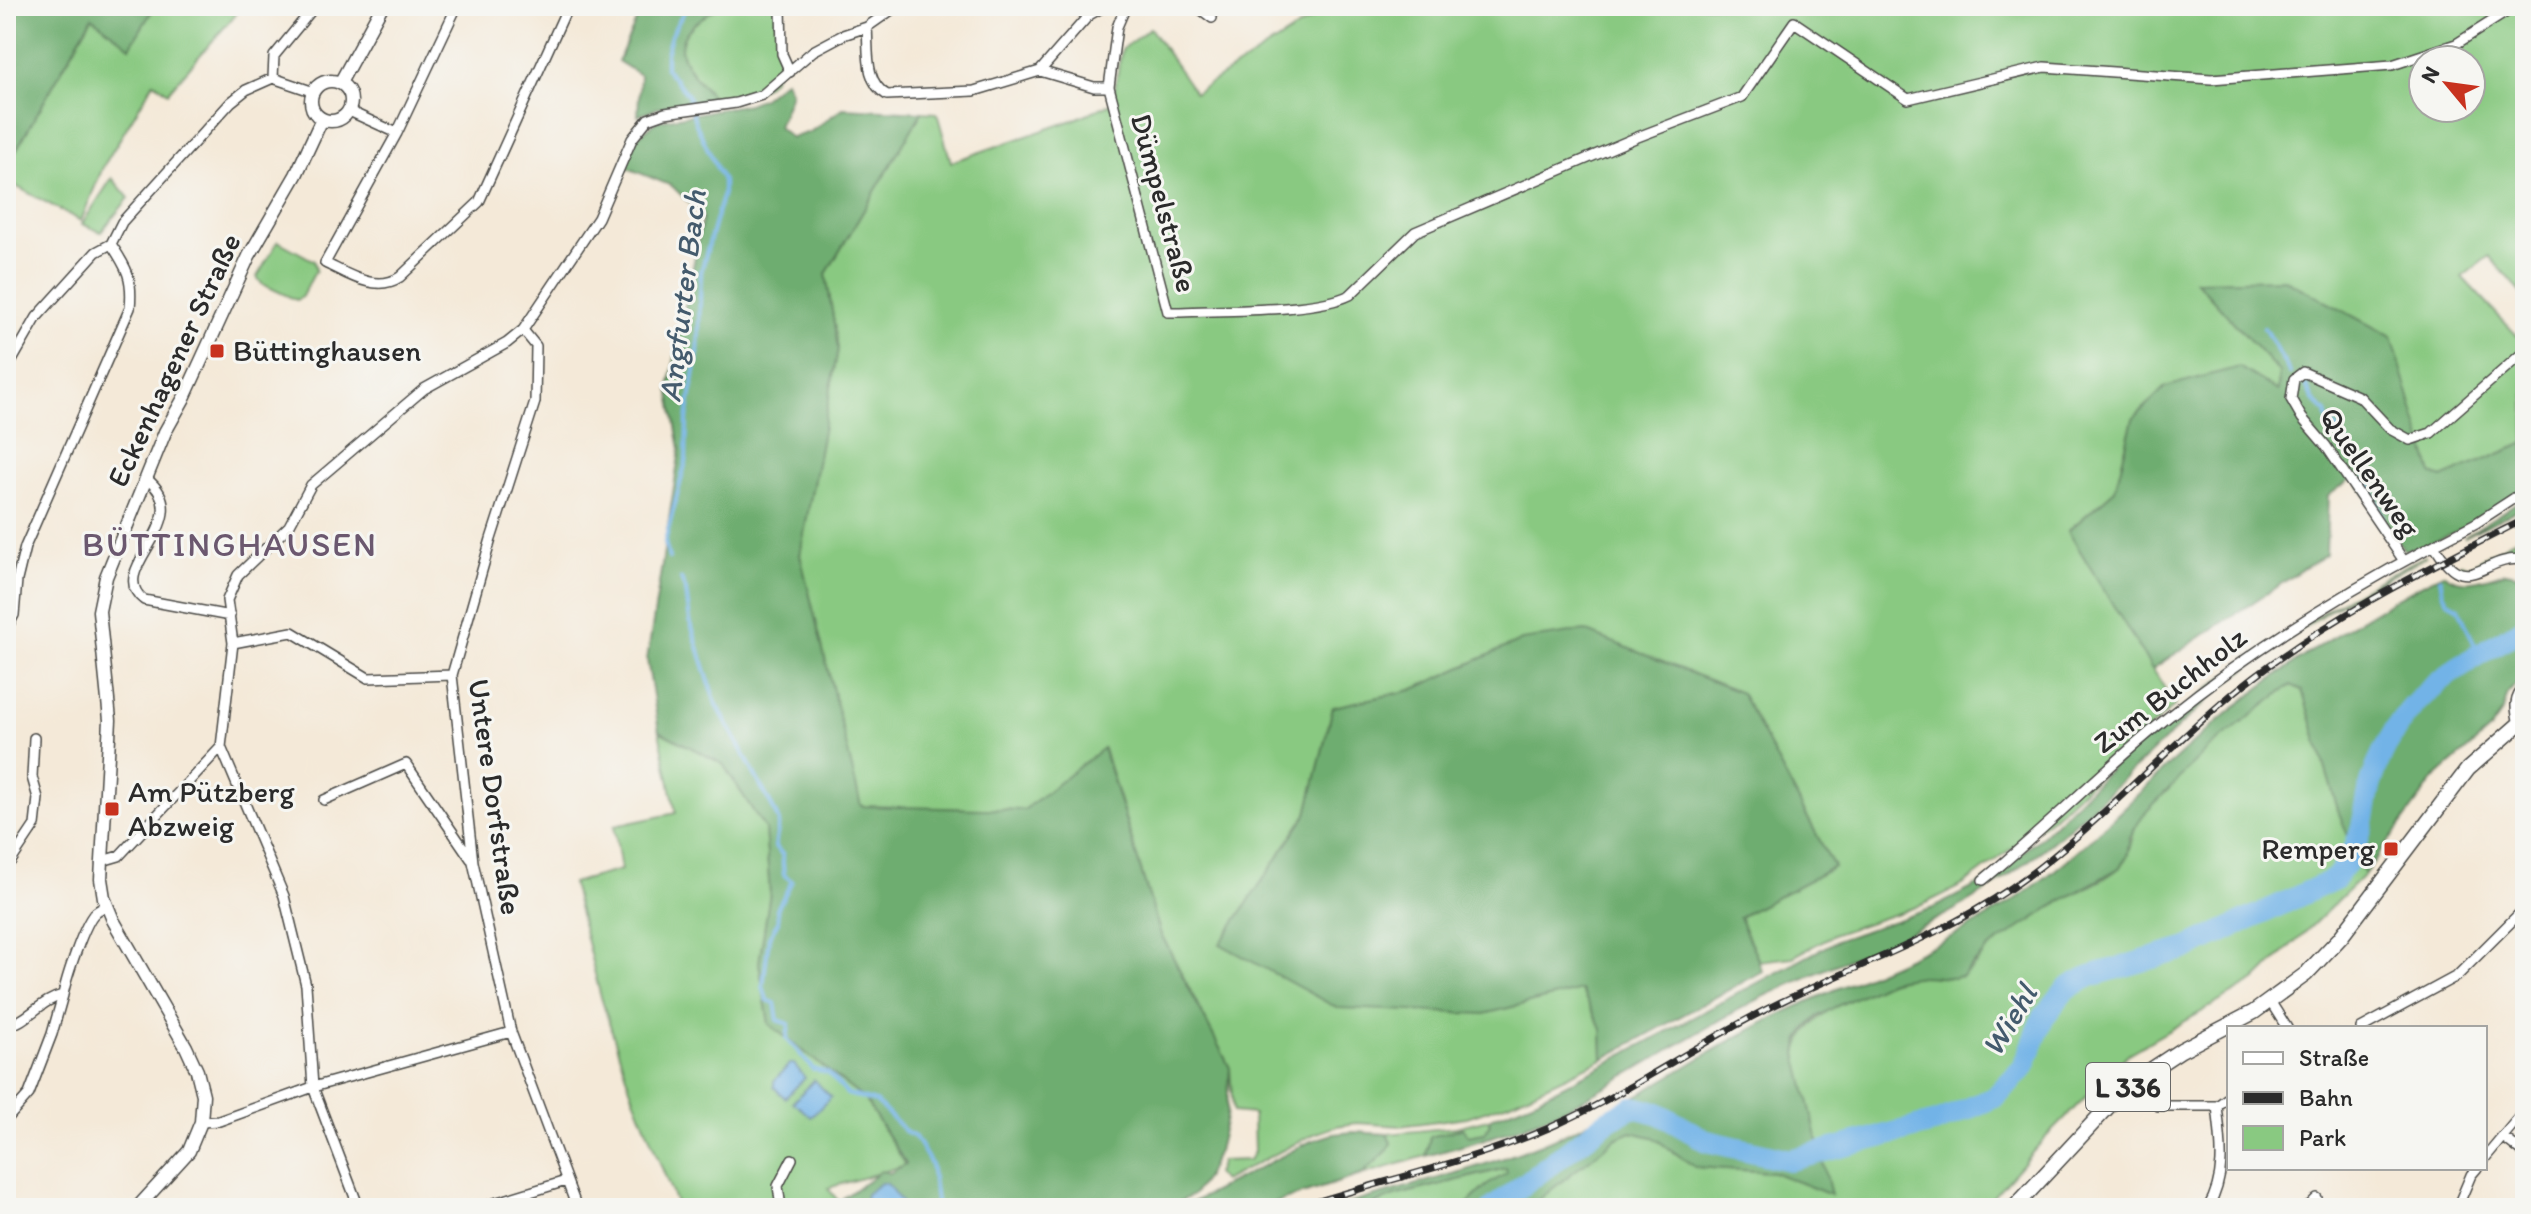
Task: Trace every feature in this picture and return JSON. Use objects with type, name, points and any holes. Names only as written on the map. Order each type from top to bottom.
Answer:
[{"type":"main road","points":[[340,83],[382,6]]},
{"type":"main road","points":[[325,82],[340,83],[350,95],[349,111],[335,121],[322,119],[313,109],[314,92],[325,82]]},
{"type":"main road","name":"Eckenhagener Straße","points":[[137,1208],[189,1151],[201,1122],[203,1095],[186,1047],[113,920],[102,885],[110,720],[99,611],[106,577],[165,432],[184,398],[249,256],[296,175],[322,119]]},
{"type":"main road","name":"L 336","points":[[2014,1208],[2134,1082],[2181,1050],[2270,1001],[2306,974],[2332,947],[2454,786],[2485,751],[2522,721]]},
{"type":"street","points":[[273,78],[274,56],[315,6]]},
{"type":"street","points":[[457,6],[397,133],[325,263],[373,283],[389,283],[400,277],[479,202],[568,6]]},
{"type":"street","points":[[781,6],[782,54],[790,72]]},
{"type":"street","points":[[359,1208],[313,1087],[306,985],[284,896],[221,747],[233,643],[227,600],[238,575],[289,526],[311,485],[424,389],[507,343],[523,330],[598,218],[632,139],[648,119],[665,113],[736,103],[762,95],[813,51],[843,35],[867,27],[897,6]]},
{"type":"street","points":[[867,27],[870,75],[878,90],[887,95],[974,91],[1040,71],[1089,15],[1105,6]]},
{"type":"street","name":"Dümpelstraße","points":[[1126,6],[1117,27],[1109,87],[1168,312],[1301,305],[1350,295],[1415,232],[1635,138],[1742,97],[1794,22],[1908,99],[2044,67],[2211,79],[2392,65],[2456,44],[2516,6]]},
{"type":"street","points":[[1196,6],[1212,18]]},
{"type":"street","name":"Dümpelstraße","points":[[1040,71],[1094,87],[1109,87]]},
{"type":"street","points":[[6,371],[37,317],[96,252],[111,244],[122,222],[231,102],[246,90],[273,78],[314,92]]},
{"type":"street","points":[[349,111],[397,133]]},
{"type":"street","points":[[6,630],[14,615],[17,580],[25,547],[130,308],[132,286],[127,268],[111,244]]},
{"type":"street","name":"Untere Dorfstraße","points":[[523,330],[536,346],[535,402],[452,675],[473,862],[511,1032],[577,1208]]},
{"type":"street","name":"Quellenweg","points":[[2525,351],[2431,433],[2410,440],[2390,429],[2360,397],[2303,372],[2294,379],[2291,399],[2404,561],[2476,523],[2525,491]]},
{"type":"street","points":[[147,479],[155,485],[162,508],[159,531],[134,571],[132,583],[136,594],[144,600],[230,616]]},
{"type":"street","points":[[2434,545],[2448,567],[2463,573],[2481,571],[2505,560],[2525,560]]},
{"type":"street","name":"Zum Buchholz","points":[[1983,880],[2035,838],[2115,761],[2230,670],[2319,609],[2404,561]]},
{"type":"street","points":[[233,643],[292,632],[368,678],[452,675]]},
{"type":"street","points":[[2522,721],[2515,709],[2516,695],[2525,687]]},
{"type":"street","points":[[6,864],[35,825],[38,798],[32,777],[34,738]]},
{"type":"street","points":[[102,861],[119,856],[221,747]]},
{"type":"street","points":[[324,800],[406,764],[473,862]]},
{"type":"street","points":[[6,1120],[29,1094],[52,1034],[66,977],[89,920],[96,911],[107,906]]},
{"type":"street","points":[[2365,1026],[2457,976],[2525,908]]},
{"type":"street","points":[[6,1027],[16,1024],[50,998],[63,995]]},
{"type":"street","points":[[2270,1001],[2286,1026]]},
{"type":"street","points":[[201,1122],[219,1121],[313,1087],[511,1032]]},
{"type":"street","points":[[2134,1082],[2158,1106],[2217,1106],[2227,1098]]},
{"type":"street","points":[[2208,1208],[2217,1191],[2222,1149],[2217,1106]]},
{"type":"street","points":[[2487,1156],[2525,1110]]},
{"type":"street","points":[[2503,1137],[2525,1154]]},
{"type":"street","points":[[781,1208],[778,1186],[792,1159]]},
{"type":"street","points":[[2457,1208],[2475,1170]]},
{"type":"street","points":[[478,1208],[566,1181]]},
{"type":"street","points":[[2307,1208],[2317,1198]]},
{"type":"green space","points":[[6,6],[155,6],[130,47],[92,17],[6,168]]},
{"type":"green space","points":[[155,6],[243,6],[168,92],[154,82],[103,167],[81,221],[6,181],[6,168],[93,16],[130,47]]},
{"type":"green space","points":[[643,6],[720,6],[689,29],[682,40],[681,50],[691,72],[715,100],[660,107],[638,116],[640,75],[618,61]]},
{"type":"green space","points":[[720,6],[778,6],[779,62],[769,84],[757,91],[715,100],[691,72],[681,50],[682,40],[689,29]]},
{"type":"green space","points":[[1332,6],[2525,6],[2525,297],[2489,256],[2462,277],[2525,344],[2525,443],[2442,478],[2431,474],[2392,337],[2196,281],[2279,372],[2278,392],[2133,419],[2115,490],[2068,531],[2175,705],[2052,818],[1963,885],[1922,905],[1835,934],[1793,957],[1759,961],[1739,917],[1834,867],[1741,693],[1688,672],[1522,640],[1412,690],[1333,707],[1307,814],[1221,944],[1484,1014],[1581,990],[1602,1029],[1603,1059],[1511,1102],[1467,1117],[1400,1126],[1357,1123],[1337,1126],[1314,1134],[1223,1181],[1216,1174],[1221,1161],[1249,1160],[1254,1152],[1253,1114],[1233,1112],[1230,1068],[1160,932],[1104,749],[1024,810],[861,807],[800,555],[838,349],[826,274],[922,112],[937,113],[951,162],[1073,120],[1112,103],[1122,49],[1150,28],[1195,93]]},
{"type":"green space","points":[[785,80],[791,93],[778,127],[791,138],[810,132],[843,108],[922,112],[826,274],[838,349],[800,555],[861,806],[1024,810],[1103,748],[1160,932],[1230,1068],[1226,1118],[1218,1151],[1206,1177],[1193,1195],[1168,1208],[852,1208],[843,1198],[881,1171],[890,1173],[906,1164],[865,1100],[769,1024],[759,963],[770,893],[765,829],[723,764],[659,731],[647,660],[680,449],[669,388],[703,216],[672,186],[625,167],[636,138],[657,121],[748,104],[763,98]]},
{"type":"green space","points":[[112,178],[129,198],[101,232],[82,224]]},
{"type":"green space","points":[[278,241],[314,261],[316,270],[301,298],[296,300],[262,284],[257,277]]},
{"type":"green space","points":[[2284,279],[2392,337],[2432,474],[2442,478],[2525,443],[2525,489],[2452,534],[2404,550],[2354,477],[2328,496],[2326,554],[2152,669],[2068,531],[2115,490],[2133,419],[2165,387],[2239,367],[2278,391],[2279,372],[2196,281]]},
{"type":"green space","points":[[2525,497],[2525,506],[2464,537]]},
{"type":"green space","points":[[2525,533],[2525,542],[2474,567],[2460,568],[2461,563],[2469,566]]},
{"type":"green space","points":[[2426,556],[2332,608],[2232,679],[2226,676],[2323,612]]},
{"type":"green space","points":[[2506,572],[2525,576],[2525,674],[2508,693],[2503,711],[2489,731],[2434,779],[2364,875],[2339,813],[2302,690],[2291,685],[2208,749],[2143,815],[2130,837],[2127,857],[2119,868],[2059,902],[1988,949],[1962,976],[1893,980],[1817,1017],[1799,1041],[1797,1054],[1831,1195],[1773,1172],[1695,1167],[1653,1137],[1631,1132],[1615,1139],[1528,1208],[1463,1208],[1486,1186],[1507,1173],[1506,1168],[1394,1196],[1365,1208],[1335,1208],[1487,1164],[1546,1142],[1601,1116],[1779,1015],[1964,930],[2046,877],[2230,711],[2318,647],[2443,573],[2466,581]]},
{"type":"green space","points":[[1585,631],[1741,693],[1834,867],[1739,917],[1763,971],[1603,1059],[1602,1029],[1581,990],[1484,1014],[1337,1008],[1220,944],[1307,814],[1333,707],[1412,690],[1522,640]]},
{"type":"green space","points":[[2225,676],[2232,679],[2092,808],[2034,856],[1976,897],[1917,929],[1765,996],[1564,1109],[1513,1130],[1426,1156],[1430,1137],[1462,1128],[1468,1136],[1485,1133],[1490,1123],[1488,1119],[1537,1099],[1602,1066],[1838,940],[1933,908],[1982,883],[2039,839],[2115,764]]},
{"type":"green space","points":[[2291,685],[2302,689],[2339,813],[2364,875],[2255,981],[2128,1054],[2046,1137],[1983,1208],[1528,1208],[1615,1139],[1631,1132],[1653,1137],[1695,1167],[1773,1172],[1830,1194],[1797,1054],[1813,1024],[1845,1000],[1882,984],[1917,976],[1951,977],[1964,974],[1990,948],[2014,931],[2113,872],[2127,857],[2135,828],[2144,813],[2208,748]]},
{"type":"green space","points":[[659,731],[723,764],[765,829],[770,893],[759,963],[769,1024],[865,1100],[906,1165],[828,1188],[844,1208],[678,1208],[630,1088],[600,994],[572,883],[621,870],[614,826],[676,813]]},
{"type":"green space","points":[[1488,1119],[1490,1123],[1485,1133],[1468,1136],[1462,1128],[1430,1137],[1426,1156],[1361,1175],[1388,1150],[1391,1143],[1387,1134],[1456,1127]]},
{"type":"green space","points":[[1353,1132],[1387,1134],[1391,1143],[1388,1150],[1361,1175],[1259,1208],[1182,1208],[1311,1141]]},
{"type":"green space","points":[[1507,1168],[1508,1173],[1486,1186],[1463,1208],[1366,1208],[1394,1196]]},
{"type":"water","points":[[790,1064],[794,1064],[805,1078],[785,1098],[774,1087],[774,1081]]},
{"type":"water","points":[[814,1080],[831,1097],[811,1117],[793,1102]]},
{"type":"water","points":[[881,1183],[887,1184],[906,1208],[872,1208],[865,1199],[866,1194]]},
{"type":"waterway","name":"Angfurter Bach","points":[[669,558],[665,542],[686,461],[687,419],[698,352],[701,272],[723,193],[723,181],[695,122],[688,95],[666,69],[671,35],[687,6]]},
{"type":"waterway","points":[[2264,328],[2290,373]]},
{"type":"waterway","points":[[2306,386],[2313,400],[2326,412],[2328,422],[2340,431],[2354,456],[2361,461],[2383,517]]},
{"type":"waterway","points":[[2440,578],[2443,593],[2448,601],[2459,608],[2479,655]]},
{"type":"waterway","name":"Angfurter Bach","points":[[681,579],[690,621],[715,701],[775,812],[779,822],[775,847],[782,854],[784,875],[792,881],[777,909],[778,922],[769,937],[763,986],[767,1000],[775,1003],[778,1020],[789,1024],[787,1039],[813,1069],[828,1073],[847,1094],[876,1102],[915,1137],[931,1164],[937,1208]]},
{"type":"waterway","name":"Wiehl","points":[[1493,1208],[1607,1121],[1633,1107],[1658,1113],[1707,1141],[1790,1160],[1937,1122],[1995,1097],[2024,1067],[2043,1018],[2066,989],[2090,976],[2188,948],[2335,879],[2357,842],[2373,777],[2399,725],[2415,704],[2453,671],[2525,627]]},
{"type":"railway","points":[[1297,1208],[1465,1159],[1562,1122],[1618,1094],[1753,1016],[1955,922],[2011,888],[2072,841],[2184,736],[2275,661],[2379,595],[2525,519]]},
{"type":"place","name":"Büttinghausen","points":[[217,351]]},
{"type":"place","name":"Am Pützberg Abzweig","points":[[112,809]]},
{"type":"place","name":"Remperg","points":[[2391,849]]},
{"type":"district","name":"BÜTTINGHAUSEN","points":[[230,544]]}]
